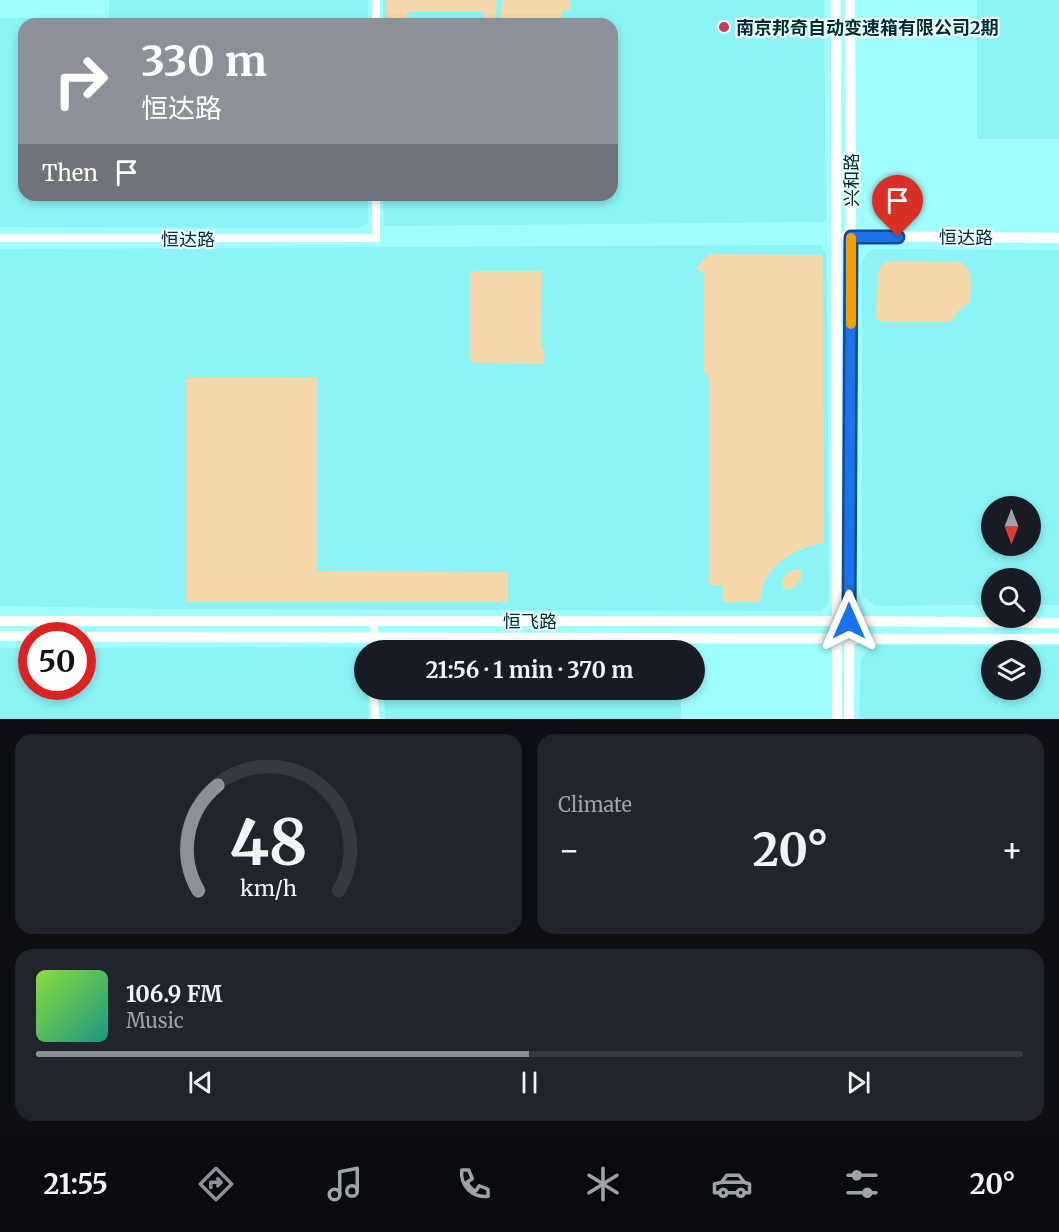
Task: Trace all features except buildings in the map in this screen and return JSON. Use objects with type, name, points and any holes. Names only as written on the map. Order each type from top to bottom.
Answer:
[{"type":"main road","name":"兴和路","points":[[836,0],[837,719]]},
{"type":"main road","name":"兴和路","points":[[849,719],[850,0]]},
{"type":"main road","name":"恒达路","points":[[836,236],[1059,238]]},
{"type":"main road","name":"恒飞路","points":[[0,621],[1059,623]]},
{"type":"main road","points":[[0,636],[18,636]]},
{"type":"main road","name":"恒飞路","points":[[96,637],[1059,639]]},
{"type":"street","points":[[376,0],[376,18]]},
{"type":"street","name":"恒达路","points":[[0,238],[376,238],[376,201]]},
{"type":"street","points":[[374,621],[374,637]]},
{"type":"street","points":[[374,700],[375,719]]},
{"type":"shaded area","points":[[109,0],[368,0],[368,18],[109,18]]},
{"type":"shaded area","points":[[383,0],[824,0],[826,222],[384,226],[383,201],[618,201],[618,18],[383,18]]},
{"type":"shaded area","points":[[386,0],[495,0],[497,4],[495,18],[484,18],[484,12],[407,12],[407,18],[386,18]]},
{"type":"shaded area","points":[[503,0],[570,0],[570,10],[562,11],[561,18],[500,18]]},
{"type":"shaded area","points":[[977,0],[1059,0],[1059,139],[977,139]]},
{"type":"shaded area","points":[[0,18],[18,18],[18,201],[368,201],[368,223],[357,228],[0,227]]},
{"type":"shaded area","points":[[820,245],[827,255],[829,596],[828,605],[821,611],[167,609],[0,606],[0,249]]},
{"type":"shaded area","points":[[871,249],[1059,250],[1059,605],[1041,605],[1041,568],[981,568],[981,605],[875,606],[862,596],[862,261]]},
{"type":"shaded area","points":[[709,254],[823,255],[824,543],[801,549],[781,561],[766,579],[760,602],[723,602],[723,585],[709,585],[709,379],[704,372],[704,274],[696,268]]},
{"type":"shaded area","points":[[891,261],[961,262],[970,275],[970,302],[959,310],[950,322],[881,322],[876,317],[878,274],[882,265]]},
{"type":"shaded area","points":[[476,271],[542,271],[541,346],[544,348],[544,364],[473,363],[470,358],[470,273]]},
{"type":"shaded area","points":[[186,377],[317,377],[317,571],[508,572],[508,602],[186,602]]},
{"type":"shaded area","points":[[798,569],[802,570],[801,579],[792,588],[784,589],[782,583],[785,575]]},
{"type":"shaded area","points":[[871,645],[981,646],[981,700],[1041,700],[1041,646],[1059,646],[1059,719],[859,719],[861,661]]},
{"type":"shaded area","points":[[354,647],[354,700],[368,700],[369,719],[0,719],[0,648],[18,648],[18,700],[96,700],[96,648]]},
{"type":"shaded area","points":[[384,700],[681,700],[681,719],[385,719]]},
{"type":"slow traffic","points":[[851,238],[851,324]]},
{"type":"place","name":"南京邦奇自动变速箱有限公司2期","points":[[724,27]]},
{"type":"route","points":[[849,621],[851,237],[898,237]]}]
